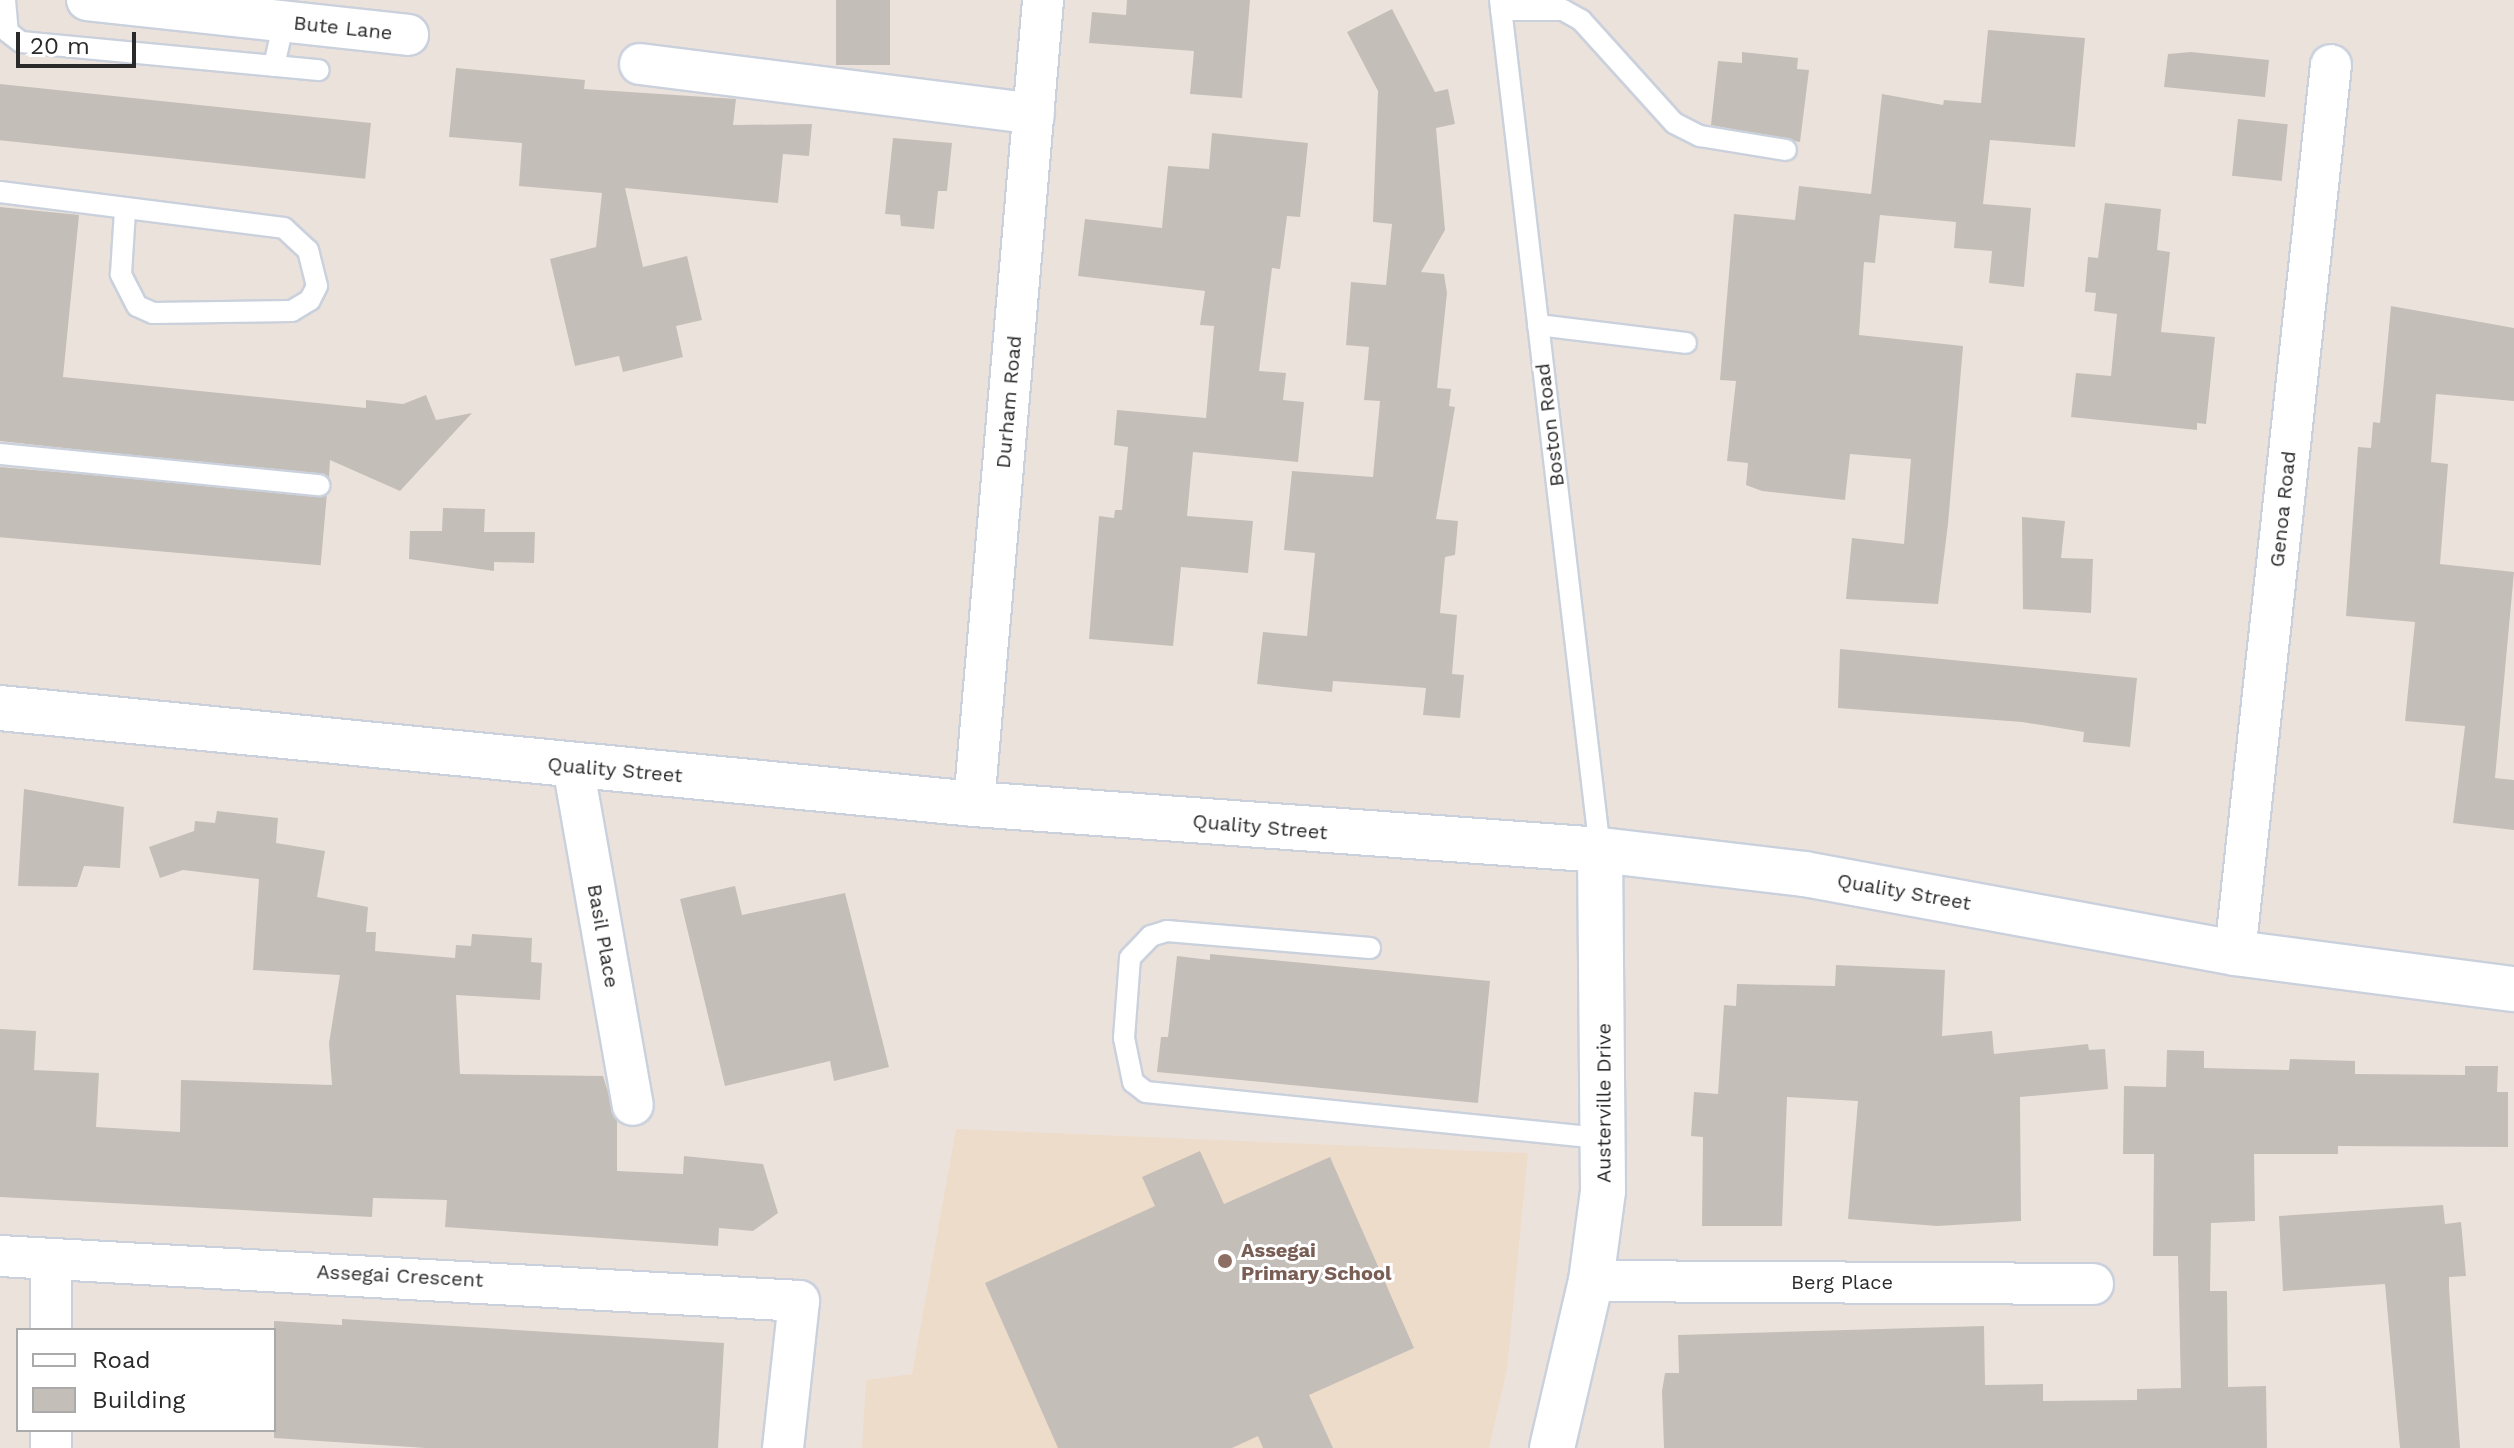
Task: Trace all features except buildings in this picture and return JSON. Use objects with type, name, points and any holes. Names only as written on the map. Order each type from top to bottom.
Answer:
[{"type":"street","name":"Bute Lane","points":[[87,0],[408,35]]},
{"type":"street","name":"Durham Road","points":[[974,804],[1043,0]]},
{"type":"street","points":[[640,64],[1034,114]]},
{"type":"street","name":"Genoa Road","points":[[2235,953],[2331,65]]},
{"type":"street","name":"Quality Street","points":[[0,708],[974,804],[1600,850],[1805,874],[2235,953],[2514,989]]},
{"type":"street","name":"Basil Place","points":[[573,766],[633,1105]]},
{"type":"street","name":"Austerville Drive","points":[[1552,1448],[1591,1281],[1607,1139],[1600,850]]},
{"type":"street","name":"Assegai Crescent","points":[[0,1256],[799,1301],[783,1448]]},
{"type":"street","points":[[51,1260],[51,1328]]},
{"type":"street","name":"Berg Place","points":[[1591,1281],[2093,1284]]},
{"type":"lane","points":[[5,0],[8,32],[21,42],[319,70]]},
{"type":"lane","points":[[1500,5],[1563,10],[1581,20],[1674,123],[1700,136],[1786,150]]},
{"type":"lane","name":"Boston Road","points":[[1500,5],[1600,850]]},
{"type":"lane","points":[[274,66],[284,21]]},
{"type":"lane","points":[[0,192],[284,228],[308,250],[317,286],[310,300],[292,311],[153,313],[137,306],[121,274],[125,210]]},
{"type":"lane","points":[[1538,325],[1686,343]]},
{"type":"lane","points":[[0,454],[319,485]]},
{"type":"lane","points":[[1370,948],[1167,931],[1151,936],[1130,958],[1124,1038],[1133,1082],[1146,1092],[1607,1139]]},
{"type":"shaded area","name":"Assegai Primary School","points":[[956,1129],[1528,1153],[1507,1369],[1489,1448],[862,1448],[866,1380],[912,1374]]},
{"type":"place","name":"Assegai Primary School","points":[[1225,1261]]}]
